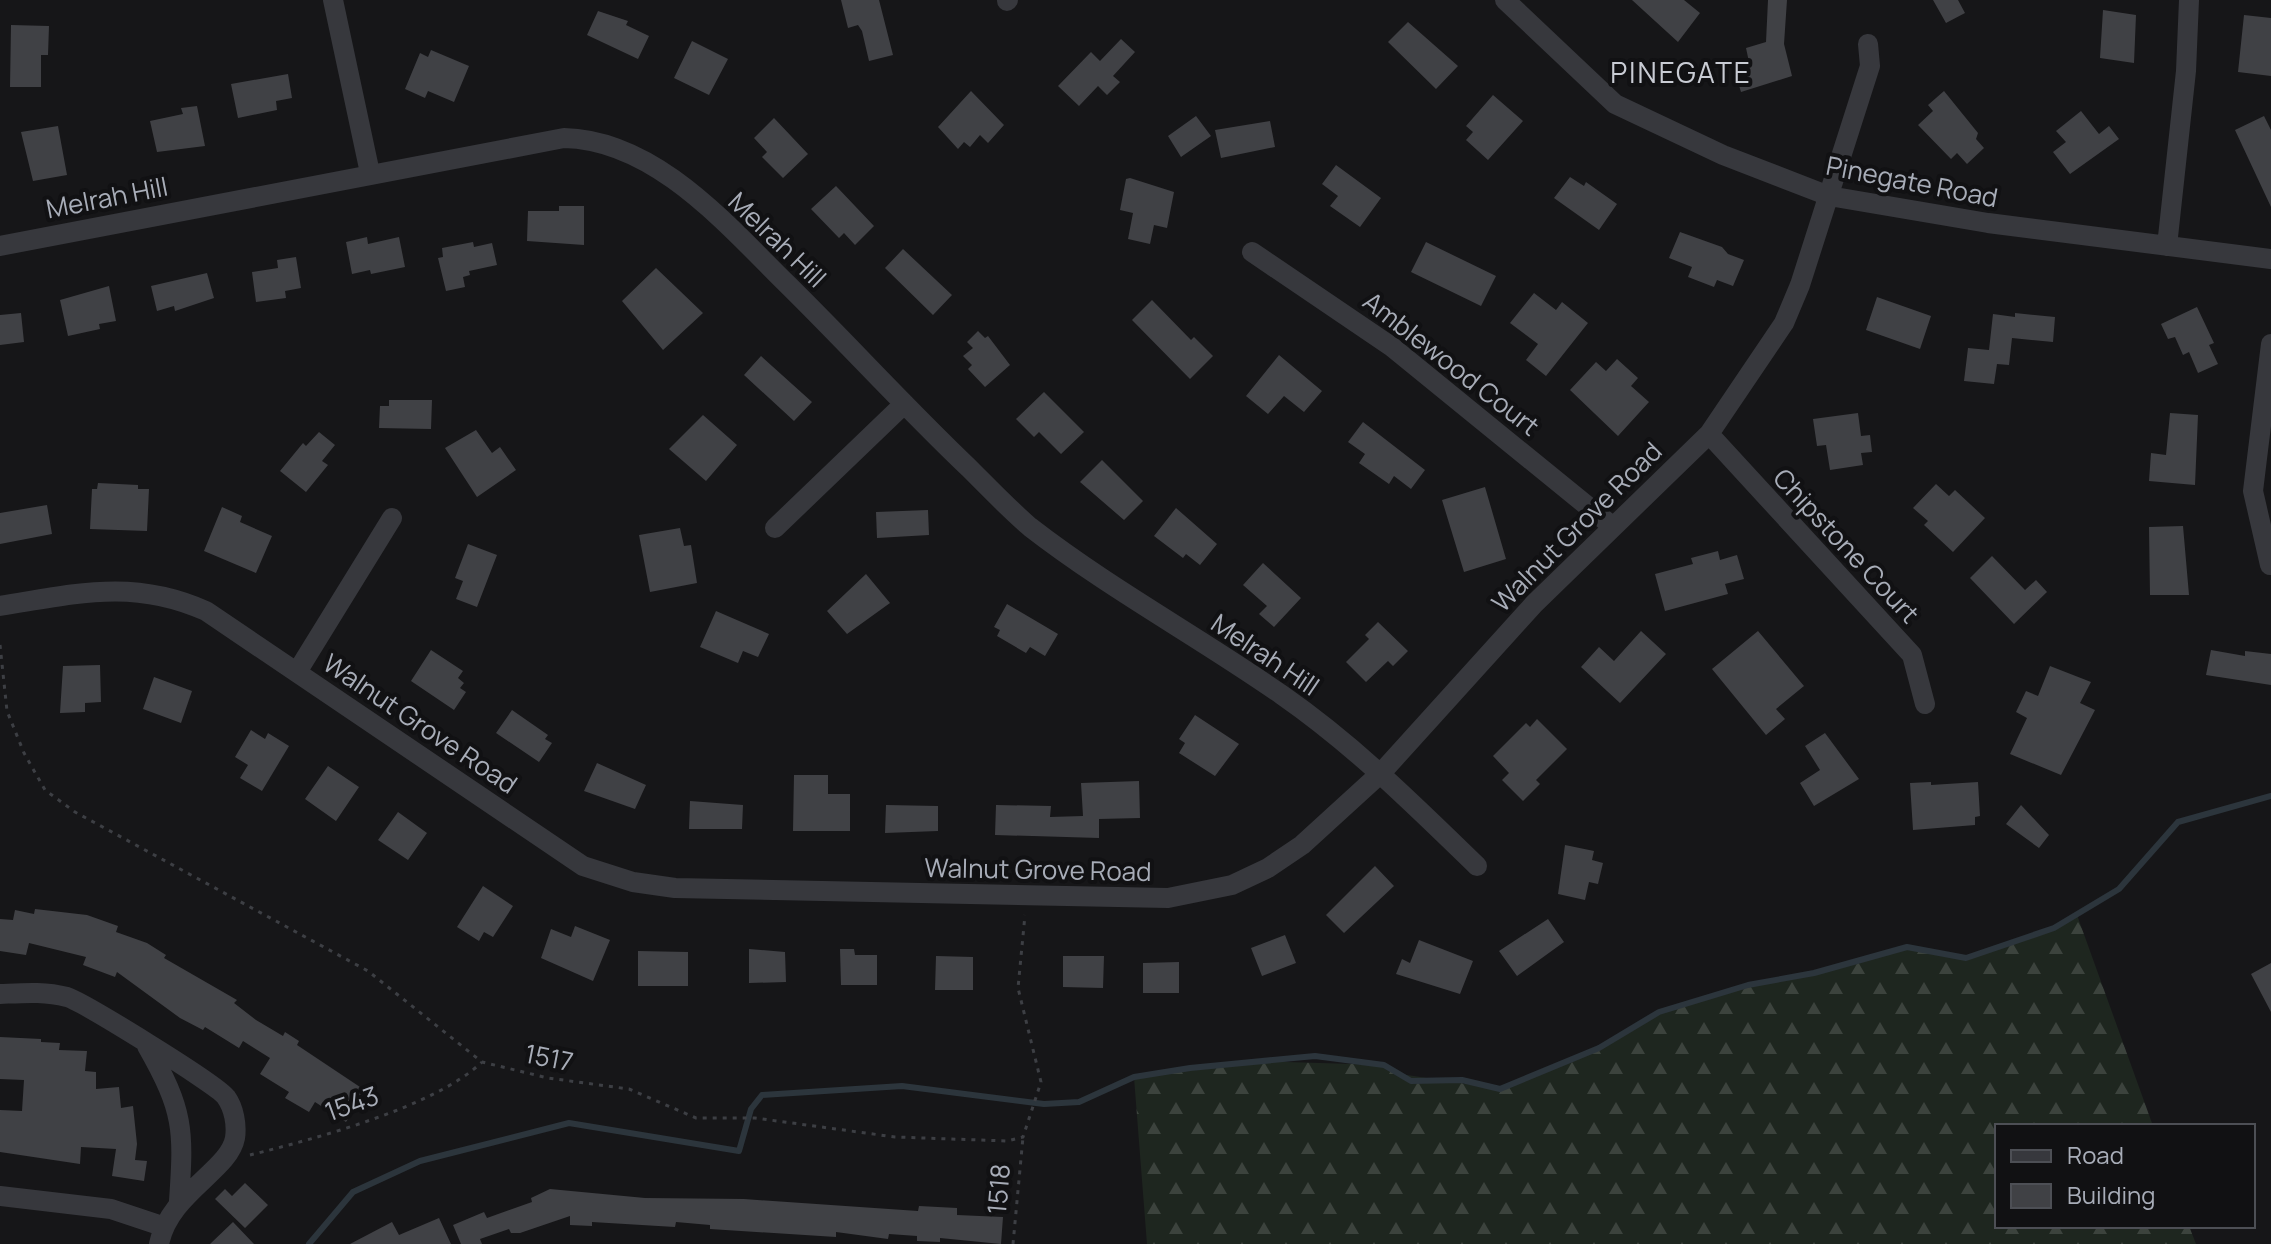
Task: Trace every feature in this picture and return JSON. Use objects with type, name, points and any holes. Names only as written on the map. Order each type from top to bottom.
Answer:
[{"type":"street","points":[[333,0],[370,173]]},
{"type":"street","name":"Pinegate Road","points":[[1505,0],[1615,104],[1723,155],[1829,196],[1988,223],[2271,259]]},
{"type":"street","points":[[2167,246],[2186,71],[2189,0]]},
{"type":"street","name":"Walnut Grove Road","points":[[0,606],[95,591],[152,592],[206,611],[583,866],[606,876],[675,888],[1023,896],[1168,898],[1232,885],[1268,868],[1302,845],[1382,772],[1534,604],[1709,434],[1784,323],[1870,66],[1868,44]]},
{"type":"street","name":"Melrah Hill","points":[[0,246],[564,138],[584,139],[633,155],[676,183],[724,224],[903,405],[1027,524],[1083,567],[1282,695],[1382,772],[1477,866]]},
{"type":"street","name":"Amblewood Court","points":[[1252,252],[1392,347],[1612,526]]},
{"type":"street","points":[[2270,565],[2253,491],[2271,344]]},
{"type":"street","points":[[775,528],[903,405]]},
{"type":"street","name":"Chipstone Court","points":[[1709,434],[1912,655],[1925,704]]},
{"type":"street","points":[[297,672],[392,518]]},
{"type":"street","points":[[0,994],[35,992],[68,998],[108,1018],[227,1097],[236,1126],[234,1142],[226,1155],[179,1201],[160,1235],[111,1209],[0,1196]]},
{"type":"street","points":[[147,1046],[180,1116],[184,1141],[179,1201]]},
{"type":"path","name":"1517","points":[[0,645],[7,711],[24,753],[45,790],[75,812],[368,971],[482,1062],[548,1078],[629,1089],[696,1118],[755,1118],[895,1137],[1007,1141],[1023,1137]]},
{"type":"path","points":[[1023,896],[1027,926],[1018,988],[1041,1082],[1023,1137]]},
{"type":"path","name":"1543","points":[[226,1155],[248,1156],[343,1128],[432,1093],[463,1078],[482,1062]]},
{"type":"path","name":"1518","points":[[1013,1244],[1023,1137]]},
{"type":"green space","points":[[2077,915],[2152,1124],[1995,1124],[1995,1228],[2190,1228],[2196,1244],[1147,1244],[1134,1077],[1257,1061],[1384,1065],[1400,1074],[1500,1089],[1599,1048],[1659,1012],[1748,985],[1814,973],[1907,947],[1966,958],[2054,928]]},
{"type":"building","points":[[841,0],[879,0],[893,55],[869,61],[862,31],[858,25],[848,28]]},
{"type":"building","points":[[1632,0],[1684,0],[1700,13],[1678,42]]},
{"type":"building","points":[[1768,0],[1787,0],[1784,44],[1792,76],[1741,92],[1733,66],[1749,62],[1746,48],[1766,42]]},
{"type":"building","points":[[1933,0],[1958,0],[1965,13],[1946,23]]},
{"type":"building","points":[[2103,10],[2136,15],[2134,63],[2100,58]]},
{"type":"building","points":[[598,11],[628,21],[626,25],[649,36],[638,59],[587,35]]},
{"type":"building","points":[[2244,15],[2271,18],[2271,76],[2238,72]]},
{"type":"building","points":[[1408,22],[1458,66],[1436,89],[1388,42]]},
{"type":"building","points":[[11,25],[49,26],[48,55],[41,55],[41,87],[10,87]]},
{"type":"building","points":[[1121,39],[1135,52],[1113,76],[1120,82],[1107,95],[1098,86],[1079,106],[1058,86],[1091,52],[1100,61]]},
{"type":"building","points":[[692,41],[728,59],[709,95],[674,78]]},
{"type":"building","points":[[431,50],[469,66],[454,102],[428,91],[425,98],[405,89],[420,53],[428,57]]},
{"type":"building","points":[[288,74],[292,98],[276,101],[277,110],[238,118],[231,84]]},
{"type":"building","points":[[971,91],[1004,125],[988,143],[980,135],[970,147],[964,142],[958,149],[938,127]]},
{"type":"building","points":[[1944,91],[1978,133],[1976,139],[1984,148],[1967,164],[1957,153],[1951,159],[1918,125],[1933,111],[1928,105]]},
{"type":"building","points":[[1493,95],[1523,121],[1488,160],[1466,140],[1473,132],[1466,126]]},
{"type":"building","points":[[197,106],[205,146],[157,152],[150,121],[183,114],[181,108]]},
{"type":"building","points":[[2081,111],[2099,134],[2109,126],[2119,139],[2070,174],[2053,152],[2066,142],[2056,131]]},
{"type":"building","points":[[1196,116],[1211,136],[1181,157],[1168,136]]},
{"type":"building","points":[[2264,116],[2271,130],[2271,207],[2235,130]]},
{"type":"building","points":[[774,118],[808,154],[783,178],[762,157],[767,152],[754,138]]},
{"type":"building","points":[[1270,121],[1275,147],[1221,158],[1215,130]]},
{"type":"building","points":[[58,126],[67,175],[33,181],[21,132]]},
{"type":"building","points":[[1336,165],[1381,198],[1360,227],[1330,206],[1338,196],[1322,184]]},
{"type":"building","points":[[1570,177],[1584,186],[1586,182],[1617,204],[1599,230],[1554,198]]},
{"type":"building","points":[[1126,179],[1174,192],[1167,228],[1154,225],[1150,244],[1128,239],[1133,213],[1120,210]]},
{"type":"building","points":[[836,186],[874,226],[855,245],[844,233],[839,238],[811,209]]},
{"type":"building","points":[[559,206],[584,206],[584,245],[527,241],[528,211],[559,211]]},
{"type":"building","points":[[1680,232],[1722,247],[1728,254],[1744,260],[1733,286],[1717,280],[1714,287],[1688,277],[1692,267],[1669,258]]},
{"type":"building","points":[[367,237],[368,244],[399,237],[405,267],[371,274],[370,270],[352,274],[346,242]]},
{"type":"building","points":[[473,242],[474,247],[492,243],[497,265],[469,271],[470,275],[463,277],[465,287],[446,291],[438,258],[443,257],[442,248]]},
{"type":"building","points":[[1426,242],[1496,276],[1481,306],[1411,272]]},
{"type":"building","points":[[903,249],[952,295],[933,315],[885,268]]},
{"type":"building","points":[[296,257],[301,288],[285,291],[286,298],[256,302],[252,272],[278,268],[277,260]]},
{"type":"building","points":[[656,268],[703,313],[663,350],[622,301]]},
{"type":"building","points":[[207,273],[214,298],[175,311],[174,306],[157,311],[151,286]]},
{"type":"building","points":[[109,286],[116,321],[99,324],[100,329],[68,336],[60,300]]},
{"type":"building","points":[[1534,293],[1556,310],[1562,302],[1588,323],[1546,376],[1526,360],[1538,344],[1510,323]]},
{"type":"building","points":[[1877,297],[1931,316],[1920,349],[1866,330]]},
{"type":"building","points":[[1152,300],[1191,340],[1194,337],[1213,356],[1190,379],[1132,320]]},
{"type":"building","points":[[2197,307],[2214,343],[2209,345],[2218,364],[2198,373],[2189,352],[2183,355],[2175,337],[2168,339],[2161,324]]},
{"type":"building","points":[[21,313],[24,342],[0,345],[0,315]]},
{"type":"building","points":[[2015,313],[2055,317],[2053,342],[2012,338],[2009,365],[1997,364],[1994,384],[1964,381],[1968,348],[1989,350],[1993,314],[2015,317]]},
{"type":"building","points":[[978,331],[985,338],[988,336],[1010,365],[985,387],[968,369],[972,365],[963,356],[973,348],[967,342]]},
{"type":"building","points":[[1279,355],[1322,391],[1304,412],[1284,396],[1268,414],[1246,396]]},
{"type":"building","points":[[761,356],[812,402],[794,421],[744,375]]},
{"type":"building","points":[[1617,359],[1638,378],[1631,386],[1649,402],[1618,436],[1570,390],[1596,362],[1606,371]]},
{"type":"building","points":[[1044,392],[1084,432],[1061,454],[1039,432],[1034,437],[1016,419]]},
{"type":"building","points":[[389,400],[432,400],[431,429],[379,428],[380,406],[389,406]]},
{"type":"building","points":[[1858,413],[1861,436],[1870,435],[1872,452],[1861,453],[1863,465],[1830,470],[1826,445],[1817,446],[1813,419]]},
{"type":"building","points":[[2170,413],[2198,415],[2195,485],[2149,481],[2151,453],[2166,455]]},
{"type":"building","points":[[703,415],[737,445],[706,481],[669,449]]},
{"type":"building","points":[[1363,422],[1425,470],[1411,489],[1394,476],[1389,484],[1359,463],[1365,454],[1348,442]]},
{"type":"building","points":[[476,430],[492,453],[500,447],[516,470],[477,497],[445,448]]},
{"type":"building","points":[[319,432],[335,445],[322,461],[328,465],[306,492],[280,471],[303,443],[306,446]]},
{"type":"building","points":[[1102,460],[1143,501],[1124,520],[1080,482]]},
{"type":"building","points":[[98,483],[138,485],[138,489],[149,489],[147,531],[90,529],[92,489],[97,489]]},
{"type":"building","points":[[1936,484],[1949,496],[1955,490],[1985,518],[1953,552],[1924,525],[1928,521],[1913,508]]},
{"type":"building","points":[[1485,487],[1506,559],[1464,572],[1442,500]]},
{"type":"building","points":[[47,505],[52,534],[0,544],[0,513]]},
{"type":"building","points":[[222,507],[242,516],[240,522],[272,536],[256,573],[204,551]]},
{"type":"building","points":[[1176,508],[1217,544],[1200,565],[1186,554],[1183,558],[1154,536]]},
{"type":"building","points":[[928,510],[929,535],[877,538],[876,512]]},
{"type":"building","points":[[2183,526],[2189,595],[2150,595],[2149,527]]},
{"type":"building","points":[[680,528],[684,546],[691,545],[697,583],[650,592],[639,535]]},
{"type":"building","points":[[468,544],[497,555],[477,607],[456,599],[463,581],[455,578]]},
{"type":"building","points":[[1718,551],[1720,560],[1737,555],[1744,579],[1725,584],[1728,594],[1665,611],[1655,574],[1693,564],[1691,558]]},
{"type":"building","points":[[1992,556],[2025,590],[2036,580],[2047,592],[2014,624],[1970,578]]},
{"type":"building","points":[[1263,563],[1301,598],[1274,627],[1259,614],[1267,606],[1243,585]]},
{"type":"building","points":[[866,574],[890,603],[847,634],[827,611]]},
{"type":"building","points":[[1007,604],[1058,634],[1045,656],[1030,647],[1026,653],[997,636],[1000,630],[994,627]]},
{"type":"building","points":[[716,611],[769,634],[758,657],[743,651],[738,663],[700,647]]},
{"type":"building","points":[[1378,622],[1408,651],[1393,666],[1388,661],[1366,682],[1346,662],[1369,639],[1365,635]]},
{"type":"building","points":[[1641,631],[1666,654],[1620,703],[1581,667],[1599,647],[1614,661]]},
{"type":"building","points":[[1758,631],[1804,686],[1776,709],[1785,719],[1766,735],[1712,669]]},
{"type":"building","points":[[431,650],[463,671],[458,678],[464,683],[460,688],[466,692],[454,710],[411,681]]},
{"type":"building","points":[[2211,650],[2245,656],[2245,651],[2271,654],[2271,685],[2206,675]]},
{"type":"building","points":[[100,665],[101,702],[85,703],[85,712],[60,713],[63,666]]},
{"type":"building","points":[[2050,666],[2091,682],[2080,703],[2095,710],[2061,775],[2010,754],[2027,718],[2016,712],[2026,691],[2038,696]]},
{"type":"building","points":[[154,677],[192,691],[181,723],[143,709]]},
{"type":"building","points":[[512,710],[548,735],[545,739],[552,743],[539,762],[496,733]]},
{"type":"building","points":[[1195,715],[1239,744],[1215,776],[1179,753],[1185,743],[1179,739]]},
{"type":"building","points":[[1537,719],[1567,749],[1536,780],[1540,784],[1523,801],[1502,780],[1509,773],[1493,756],[1526,723],[1530,727]]},
{"type":"building","points":[[251,730],[265,739],[268,733],[289,746],[262,791],[240,778],[248,765],[235,757]]},
{"type":"building","points":[[1825,733],[1859,779],[1814,806],[1800,783],[1820,770],[1805,746]]},
{"type":"building","points":[[597,763],[646,785],[635,809],[584,791]]},
{"type":"building","points":[[328,766],[359,787],[336,821],[305,799]]},
{"type":"building","points":[[794,775],[828,775],[828,794],[850,794],[850,831],[793,831]]},
{"type":"building","points":[[1139,781],[1140,818],[1099,819],[1099,838],[995,835],[996,805],[1051,806],[1050,817],[1083,816],[1081,783]]},
{"type":"building","points":[[1931,782],[1931,785],[1978,782],[1980,816],[1975,817],[1975,825],[1913,830],[1910,783]]},
{"type":"building","points":[[690,801],[743,805],[742,829],[689,829]]},
{"type":"building","points":[[886,805],[938,806],[938,831],[885,833]]},
{"type":"building","points":[[2021,805],[2049,835],[2039,848],[2006,824]]},
{"type":"building","points":[[398,812],[427,833],[408,860],[378,840]]},
{"type":"building","points":[[1565,845],[1594,851],[1592,860],[1603,863],[1598,884],[1589,882],[1585,900],[1558,894]]},
{"type":"building","points":[[1375,866],[1394,886],[1344,933],[1326,915]]},
{"type":"building","points":[[483,886],[513,906],[493,937],[484,932],[479,941],[457,927]]},
{"type":"building","points":[[35,909],[87,915],[118,926],[116,932],[147,943],[166,955],[164,958],[237,1000],[234,1003],[256,1020],[283,1036],[285,1032],[299,1041],[297,1045],[366,1091],[346,1122],[315,1102],[309,1112],[285,1098],[289,1092],[260,1074],[270,1058],[243,1041],[239,1048],[205,1027],[203,1030],[180,1018],[117,972],[115,977],[83,965],[86,957],[29,943],[26,955],[0,951],[0,919],[13,920],[15,910],[34,914]]},
{"type":"building","points":[[1548,919],[1564,942],[1517,976],[1499,951]]},
{"type":"building","points":[[575,926],[610,940],[593,981],[541,958],[551,929],[571,937]]},
{"type":"building","points":[[1285,935],[1296,963],[1262,976],[1251,948]]},
{"type":"building","points":[[1419,940],[1473,961],[1460,994],[1396,974],[1402,959],[1410,963]]},
{"type":"building","points":[[749,949],[785,952],[786,982],[749,983]]},
{"type":"building","points":[[840,949],[854,949],[855,955],[877,955],[877,985],[841,985]]},
{"type":"building","points":[[638,951],[688,952],[688,986],[638,986]]},
{"type":"building","points":[[936,956],[973,957],[973,990],[935,990]]},
{"type":"building","points":[[1063,956],[1104,956],[1103,988],[1063,987]]},
{"type":"building","points":[[1179,962],[1179,993],[1143,993],[1143,963]]},
{"type":"building","points":[[2271,963],[2271,1012],[2251,974]]},
{"type":"building","points":[[0,1037],[41,1039],[41,1042],[60,1043],[59,1050],[87,1051],[85,1071],[96,1072],[96,1089],[119,1087],[121,1108],[133,1106],[137,1144],[135,1160],[147,1161],[144,1181],[112,1176],[116,1149],[81,1147],[80,1164],[0,1152],[0,1110],[22,1111],[24,1080],[0,1079]]},
{"type":"building","points":[[245,1183],[268,1205],[245,1228],[215,1199],[225,1189],[232,1196]]},
{"type":"building","points":[[550,1189],[645,1198],[744,1199],[918,1211],[919,1206],[957,1208],[957,1215],[1003,1217],[1001,1244],[940,1238],[940,1242],[917,1241],[917,1236],[889,1234],[888,1239],[836,1232],[836,1237],[710,1229],[710,1225],[676,1222],[675,1227],[592,1222],[592,1226],[570,1225],[570,1216],[520,1233],[511,1233],[509,1229],[480,1239],[482,1244],[461,1244],[453,1225],[484,1212],[487,1218],[532,1202],[531,1198]]},
{"type":"building","points":[[439,1218],[451,1244],[350,1244],[392,1222],[399,1235]]},
{"type":"building","points":[[233,1222],[254,1244],[210,1244]]},
{"type":"waterway","points":[[309,1244],[353,1192],[420,1161],[569,1123],[739,1151],[751,1109],[762,1095],[902,1086],[1044,1104],[1079,1102],[1134,1077],[1190,1068],[1315,1056],[1384,1065],[1411,1081],[1462,1080],[1500,1089],[1599,1048],[1659,1012],[1748,985],[1814,973],[1907,947],[1966,958],[2054,928],[2119,889],[2178,822],[2271,796]]},
{"type":"district","name":"PINEGATE","points":[[1681,73]]}]
